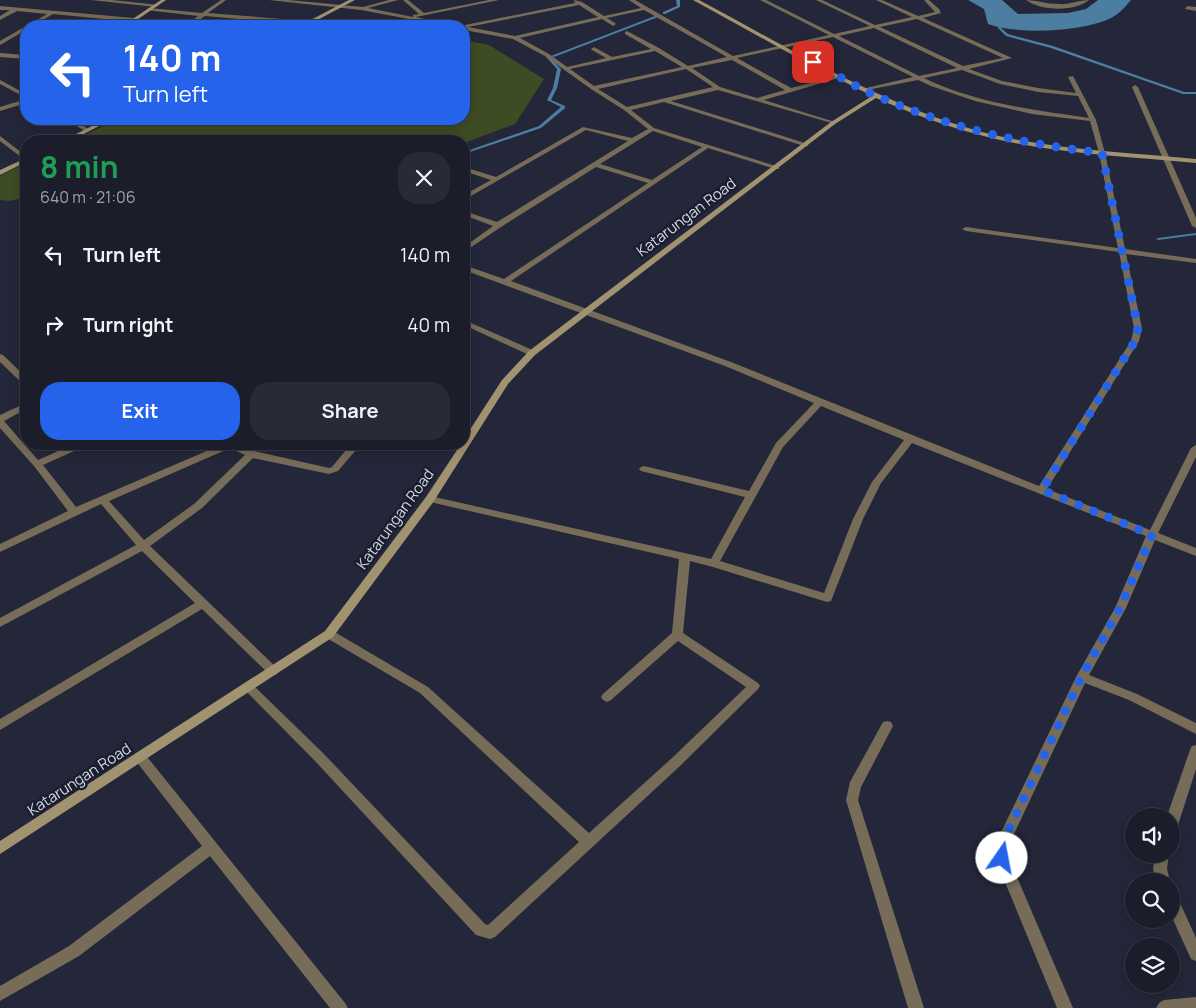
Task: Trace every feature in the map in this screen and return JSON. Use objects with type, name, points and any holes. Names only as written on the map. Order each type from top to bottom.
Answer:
[{"type":"street","points":[[93,0],[156,5]]},
{"type":"street","points":[[0,8],[134,20],[164,0]]},
{"type":"street","points":[[196,20],[224,0]]},
{"type":"street","points":[[271,0],[362,8],[420,20]]},
{"type":"street","points":[[315,20],[353,0]]},
{"type":"street","points":[[362,8],[396,0]]},
{"type":"street","points":[[405,0],[423,14]]},
{"type":"street","points":[[456,0],[464,6]]},
{"type":"street","points":[[409,18],[497,0]]},
{"type":"street","points":[[631,0],[789,90]]},
{"type":"street","points":[[695,0],[875,96],[925,116],[982,134],[1021,142],[1102,153],[1196,162]]},
{"type":"street","points":[[762,0],[916,78],[975,99],[1032,112],[1093,120]]},
{"type":"street","points":[[818,0],[962,68],[1000,82],[1080,96]]},
{"type":"street","points":[[864,90],[1009,58],[878,0]]},
{"type":"street","points":[[593,88],[920,19],[938,13],[926,0]]},
{"type":"street","points":[[1028,0],[1038,5],[1076,5],[1087,0]]},
{"type":"street","points":[[470,27],[577,2],[613,24]]},
{"type":"street","points":[[515,38],[644,8]]},
{"type":"street","points":[[1187,8],[1196,9]]},
{"type":"street","points":[[0,18],[15,10]]},
{"type":"street","points":[[149,10],[269,20]]},
{"type":"street","points":[[40,20],[52,13]]},
{"type":"street","points":[[470,29],[515,38],[547,54],[593,88],[626,109],[652,130],[776,168]]},
{"type":"street","points":[[0,43],[20,32]]},
{"type":"street","points":[[627,33],[657,49],[718,88],[833,123]]},
{"type":"street","points":[[594,49],[612,59]]},
{"type":"street","points":[[568,68],[657,49]]},
{"type":"street","points":[[0,55],[20,57]]},
{"type":"street","points":[[757,100],[840,76]]},
{"type":"street","points":[[1042,490],[1135,341],[1138,328],[1123,251],[1112,211],[1102,153],[1093,120],[1071,77]]},
{"type":"street","points":[[1,83],[20,93]]},
{"type":"street","points":[[1135,87],[1196,226]]},
{"type":"street","points":[[626,109],[666,102],[718,88]]},
{"type":"street","name":"Katarungan Road","points":[[470,437],[505,382],[532,353],[584,311],[776,168],[833,123],[875,96]]},
{"type":"street","points":[[666,102],[806,145]]},
{"type":"street","points":[[0,109],[20,103]]},
{"type":"street","points":[[78,125],[87,130]]},
{"type":"street","points":[[77,135],[97,125]]},
{"type":"street","points":[[470,194],[584,128],[635,141]]},
{"type":"street","points":[[470,246],[498,225],[652,130]]},
{"type":"street","points":[[0,138],[20,155]]},
{"type":"street","points":[[506,281],[706,146]]},
{"type":"street","points":[[0,173],[20,163]]},
{"type":"street","points":[[596,165],[652,182]]},
{"type":"street","points":[[470,171],[495,179]]},
{"type":"street","points":[[470,215],[498,225]]},
{"type":"street","points":[[966,229],[1196,261]]},
{"type":"street","points":[[470,269],[728,364],[910,440],[1042,490],[1196,552]]},
{"type":"street","points":[[470,325],[532,353]]},
{"type":"street","points":[[0,358],[20,376]]},
{"type":"street","points":[[714,563],[779,445],[819,402]]},
{"type":"street","points":[[20,409],[0,421],[20,444]]},
{"type":"street","points":[[430,499],[714,563],[829,597],[858,519],[877,482],[910,440]]},
{"type":"street","points":[[1065,1008],[1002,858],[1000,848],[1082,676],[1120,608],[1152,535],[1196,448]]},
{"type":"street","points":[[25,450],[74,512]]},
{"type":"street","points":[[37,464],[68,450]]},
{"type":"street","points":[[0,548],[74,512],[217,450]]},
{"type":"street","points":[[242,450],[250,454],[329,471],[335,469],[351,450]]},
{"type":"street","name":"Katarungan Road","points":[[0,848],[329,634],[430,499],[461,450]]},
{"type":"street","points":[[0,623],[143,546],[198,506],[250,454]]},
{"type":"street","points":[[644,469],[750,495]]},
{"type":"street","points":[[103,500],[143,546],[273,671]]},
{"type":"street","points":[[607,697],[677,635],[685,556]]},
{"type":"street","points":[[0,725],[202,604]]},
{"type":"street","points":[[329,634],[424,690],[589,842]]},
{"type":"street","points":[[248,687],[320,758],[484,932],[494,930],[754,687],[677,635]]},
{"type":"street","points":[[1082,676],[1132,697],[1196,729]]},
{"type":"street","points":[[887,726],[855,786],[852,800],[916,1008]]},
{"type":"street","points":[[1177,808],[1196,750]]},
{"type":"street","points":[[140,757],[340,1008]]},
{"type":"street","points":[[0,994],[74,951],[211,847]]},
{"type":"street","points":[[1180,919],[1196,954]]},
{"type":"street","points":[[1164,1008],[1196,1005]]},
{"type":"green space","points":[[470,41],[489,45],[544,79],[515,124],[470,141],[470,135],[85,135],[105,125],[470,125]]},
{"type":"green space","points":[[20,166],[20,198],[9,201],[0,200],[0,176]]},
{"type":"water","points":[[968,0],[1002,0],[1018,14],[1068,13],[1086,9],[1098,0],[1131,0],[1117,14],[1099,23],[1067,29],[1032,31],[1016,30],[988,24],[984,9]]},
{"type":"waterway","points":[[664,13],[679,6],[678,0]]},
{"type":"waterway","points":[[553,56],[656,17]]},
{"type":"waterway","points":[[997,21],[1000,28],[1007,35],[1052,47],[1184,93],[1196,93]]},
{"type":"waterway","points":[[470,151],[540,127],[564,107],[549,100],[555,88],[559,69],[548,57]]},
{"type":"waterway","points":[[1158,239],[1196,234]]},
{"type":"route","points":[[813,62],[875,96],[925,116],[982,134],[1063,149],[1102,153],[1112,211],[1123,251],[1138,328],[1135,341],[1042,490],[1152,535],[1120,608],[1082,676],[1000,848],[1002,858]]}]
